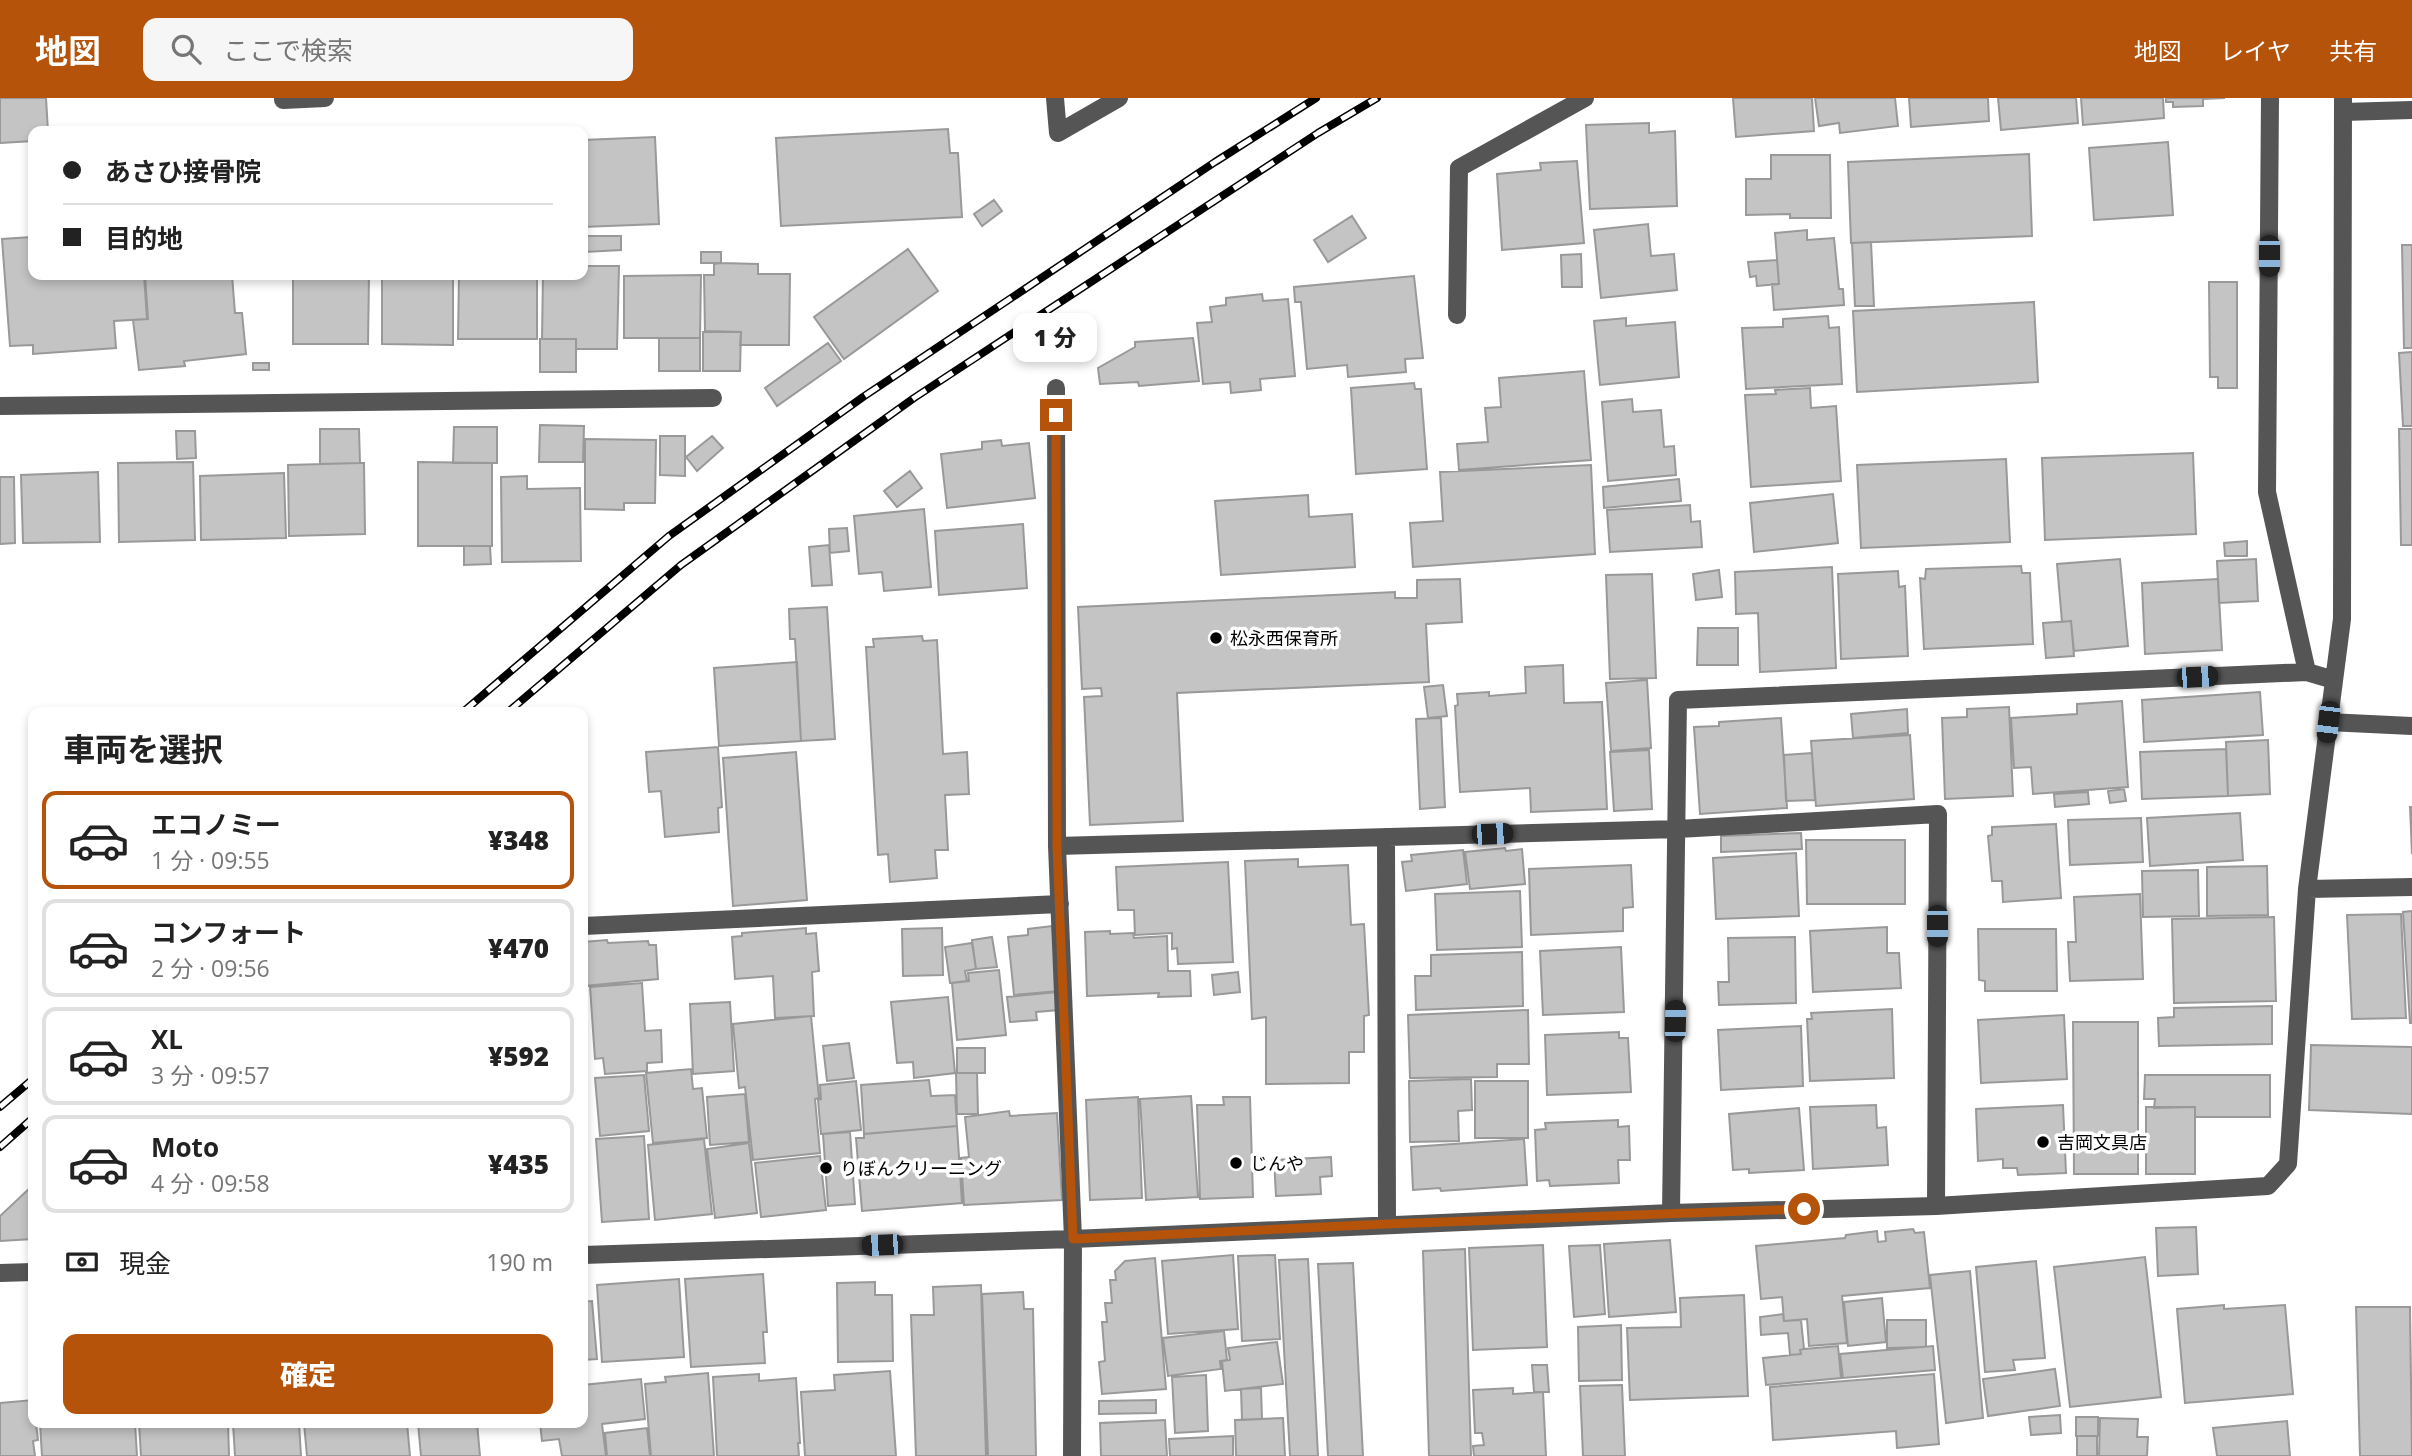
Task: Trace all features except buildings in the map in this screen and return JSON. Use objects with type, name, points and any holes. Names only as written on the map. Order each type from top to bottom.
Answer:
[{"type":"street","points":[[283,98],[325,98]]},
{"type":"street","points":[[1055,98],[1058,133],[1119,98]]},
{"type":"street","points":[[1457,315],[1459,167],[1585,98]]},
{"type":"street","points":[[2270,98],[2267,492],[2306,672]]},
{"type":"street","points":[[588,1255],[1073,1239],[1671,1213],[1936,1206],[2268,1186],[2288,1164],[2307,889],[2342,619],[2343,105],[2412,110]]},
{"type":"street","points":[[1056,388],[1057,846],[1073,1239],[1072,1456]]},
{"type":"street","points":[[0,406],[713,398]]},
{"type":"street","points":[[1671,1213],[1678,700],[2306,672],[2333,680]]},
{"type":"street","points":[[2328,722],[2412,726]]},
{"type":"street","points":[[1057,846],[1678,829],[1938,814],[1936,1206]]},
{"type":"street","points":[[1386,836],[1387,1224]]},
{"type":"street","points":[[2307,889],[2412,887]]},
{"type":"street","points":[[588,926],[1060,904]]},
{"type":"street","points":[[0,1273],[28,1272]]},
{"type":"railway","points":[[469,707],[669,536],[863,397],[1215,162],[1316,98]]},
{"type":"railway","points":[[514,707],[681,565],[914,398],[1318,133],[1377,98]]},
{"type":"railway","points":[[0,1107],[28,1083]]},
{"type":"railway","points":[[0,1147],[28,1122]]},
{"type":"place","name":"松永西保育所","points":[[1216,638]]},
{"type":"place","name":"吉岡文具店","points":[[2043,1142]]},
{"type":"place","name":"じんや","points":[[1236,1163]]},
{"type":"place","name":"りぼんクリーニング","points":[[826,1168]]},
{"type":"route","points":[[1056,415],[1057,846],[1073,1239],[1387,1224],[1804,1209]]}]
